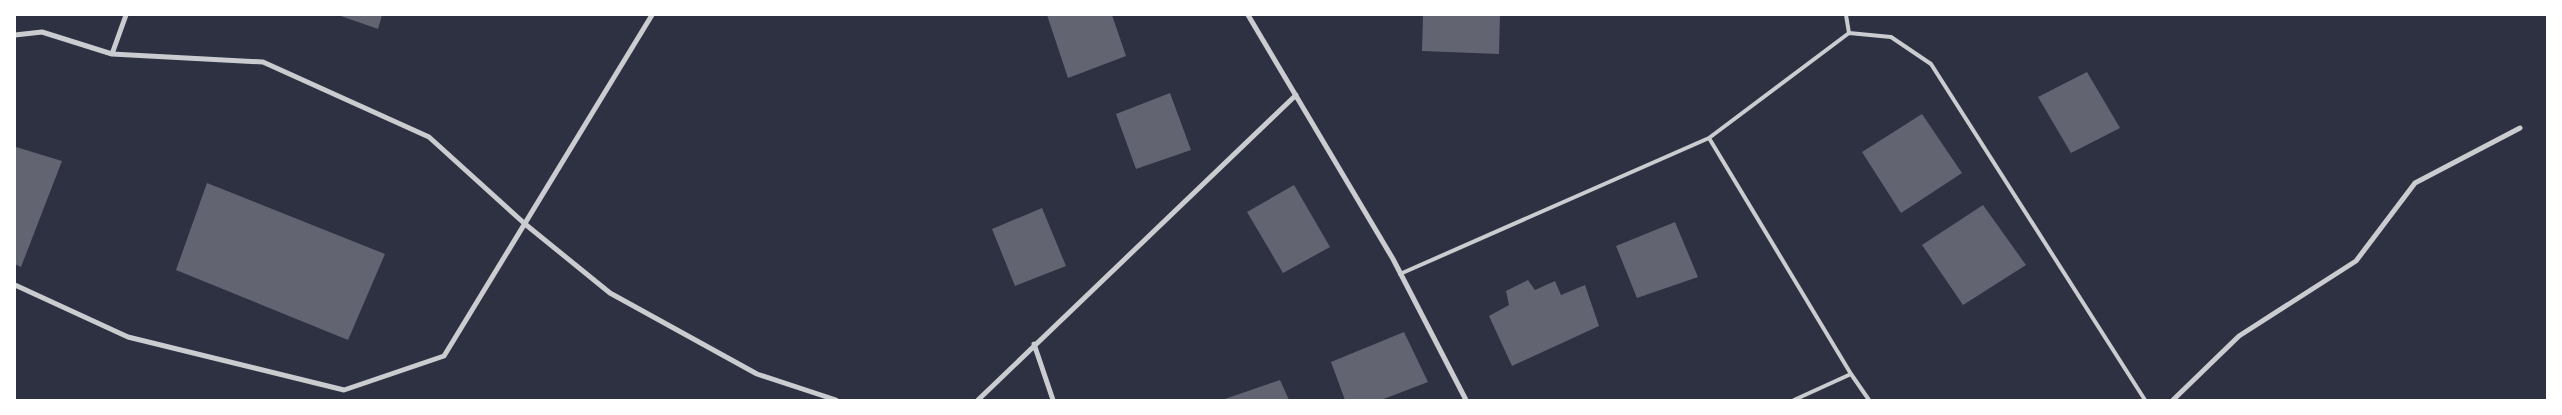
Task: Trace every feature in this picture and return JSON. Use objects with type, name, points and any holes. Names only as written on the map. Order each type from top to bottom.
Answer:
[{"type":"street","points":[[112,54],[126,15]]},
{"type":"street","points":[[15,285],[128,337],[344,390],[444,356],[652,15]]},
{"type":"street","points":[[1248,15],[1400,274],[1466,400]]},
{"type":"street","points":[[15,35],[42,32],[112,54],[263,62],[429,137],[525,224],[610,293],[757,374],[836,400]]},
{"type":"street","points":[[978,400],[1034,344],[1296,95]]},
{"type":"street","points":[[2173,400],[2239,336],[2356,261],[2415,183],[2520,128]]},
{"type":"street","points":[[1034,344],[1053,400]]},
{"type":"lane","points":[[1846,15],[1849,33]]},
{"type":"lane","points":[[1400,274],[1709,138],[1849,33],[1891,37],[1931,64],[2145,400]]},
{"type":"lane","points":[[1709,138],[1851,374],[1869,400]]},
{"type":"lane","points":[[1794,400],[1851,374]]},
{"type":"building","points":[[338,15],[382,15],[378,29]]},
{"type":"building","points":[[1047,15],[1112,15],[1126,56],[1068,78]]},
{"type":"building","points":[[1423,15],[1500,15],[1499,54],[1422,51]]},
{"type":"building","points":[[2087,72],[2120,128],[2071,153],[2038,97]]},
{"type":"building","points":[[1170,93],[1191,150],[1136,169],[1116,114]]},
{"type":"building","points":[[1922,114],[1962,173],[1901,213],[1862,152]]},
{"type":"building","points":[[16,147],[62,161],[21,267],[15,264]]},
{"type":"building","points":[[207,183],[385,254],[348,340],[176,270]]},
{"type":"building","points":[[1294,185],[1330,247],[1283,273],[1247,212]]},
{"type":"building","points":[[1983,205],[2026,265],[1963,305],[1922,245]]},
{"type":"building","points":[[1042,208],[1066,266],[1015,286],[992,229]]},
{"type":"building","points":[[1675,222],[1698,277],[1637,298],[1616,246]]},
{"type":"building","points":[[1528,280],[1535,290],[1555,281],[1561,295],[1585,285],[1599,326],[1512,366],[1489,316],[1509,305],[1506,291]]},
{"type":"building","points":[[1404,332],[1428,382],[1381,400],[1345,400],[1331,362]]},
{"type":"building","points":[[1280,380],[1289,400],[1222,400]]}]
